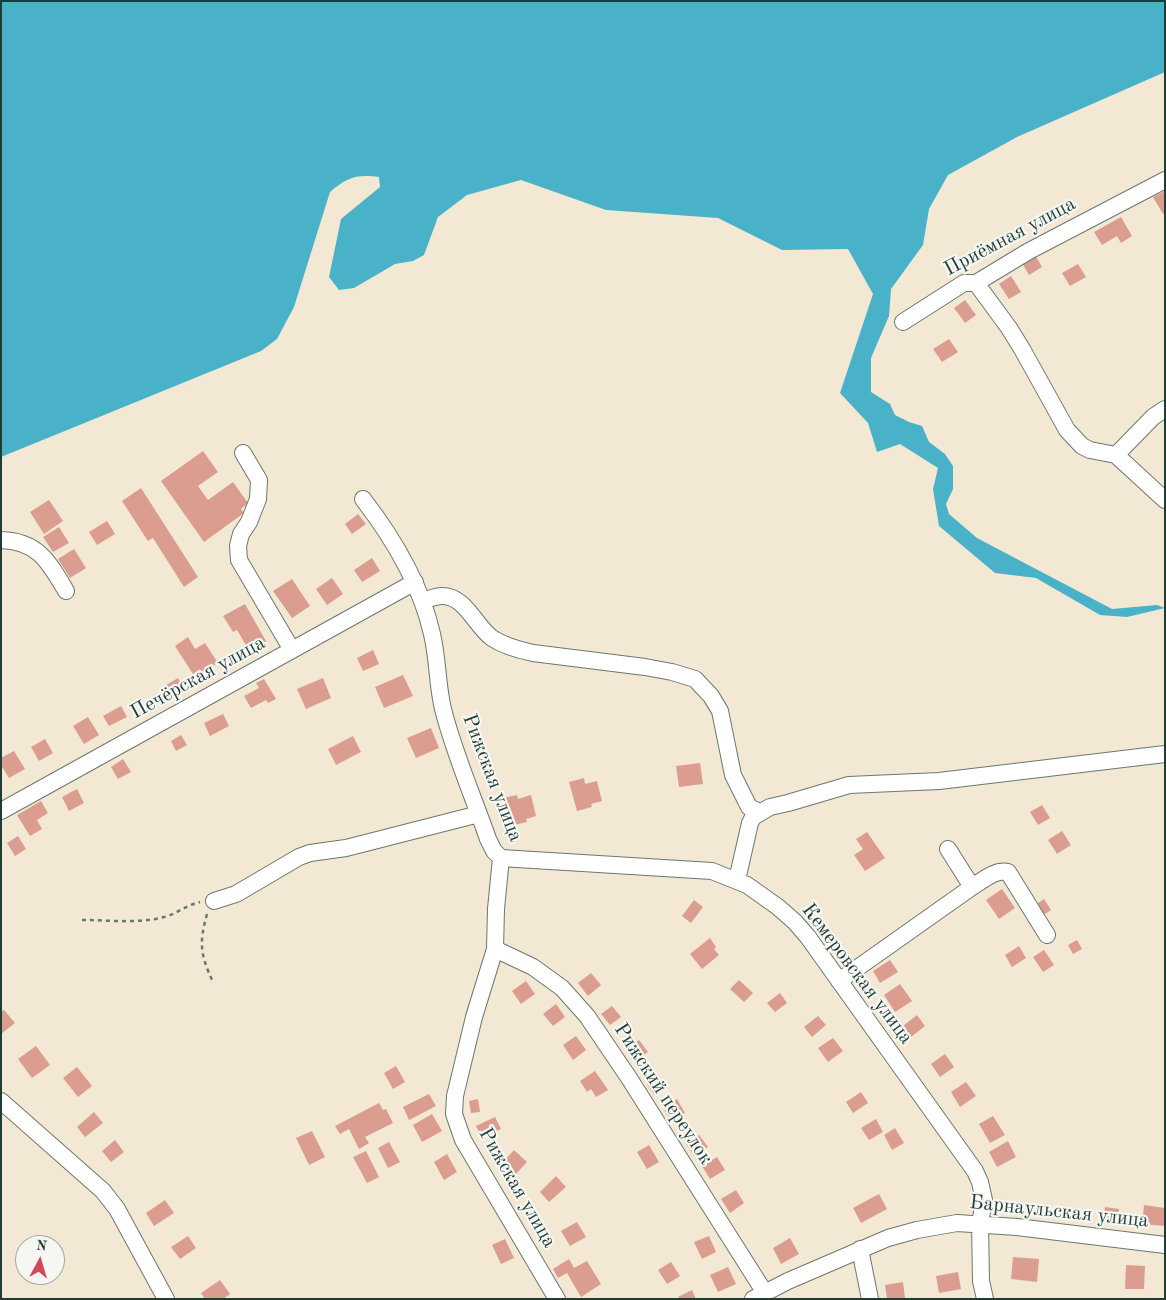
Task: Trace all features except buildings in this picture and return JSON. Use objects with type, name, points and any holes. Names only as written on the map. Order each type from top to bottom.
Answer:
[{"type":"street","name":"Приёмная улица","points":[[903,322],[964,284],[976,283],[1029,252],[1165,180]]},
{"type":"street","points":[[976,283],[1009,328],[1074,439],[1090,450],[1116,455],[1165,500]]},
{"type":"street","points":[[1116,455],[1153,417],[1165,409]]},
{"type":"street","points":[[243,453],[258,480],[258,499],[249,522],[241,534],[238,546],[240,560],[292,650]]},
{"type":"street","name":"Рижская улица","points":[[363,499],[388,535],[423,601],[433,634],[437,659],[438,689],[452,741],[494,851],[501,858],[496,909],[495,949],[474,1017],[455,1096],[454,1114],[463,1140],[557,1299]]},
{"type":"street","points":[[1,540],[17,541],[38,552],[51,565],[66,591]]},
{"type":"street","name":"Печёрская улица","points":[[1,811],[414,582]]},
{"type":"street","points":[[423,601],[442,596],[454,599],[464,606],[491,637],[515,649],[645,667],[695,679],[711,696],[720,711],[733,775],[749,808],[759,812]]},
{"type":"street","points":[[737,880],[750,823],[759,812],[770,807],[849,785],[939,781],[1165,754]]},
{"type":"street","points":[[214,901],[236,894],[299,857],[310,853],[346,848],[479,814]]},
{"type":"street","points":[[948,849],[972,887]]},
{"type":"street","name":"Кемеровская улица","points":[[501,858],[519,861],[712,871],[737,880],[778,907],[795,922],[808,937],[976,1171],[984,1200],[980,1224],[981,1281],[985,1299]]},
{"type":"street","points":[[839,981],[972,887],[1003,871],[1008,872],[1047,935]]},
{"type":"street","name":"Рижский переулок","points":[[495,949],[533,967],[562,988],[587,1016],[629,1078],[759,1296]]},
{"type":"street","points":[[1,1101],[102,1192],[117,1210],[166,1299]]},
{"type":"street","name":"Барнаульская улица","points":[[759,1296],[788,1281],[888,1238],[917,1230],[957,1223],[1017,1227],[1165,1245]]},
{"type":"street","points":[[860,1249],[870,1299]]},
{"type":"path","points":[[82,920],[120,921],[154,919],[166,917],[198,902],[214,901]]},
{"type":"path","points":[[213,982],[201,946],[208,912],[214,901]]},
{"type":"water","points":[[1,1],[1165,1],[1165,72],[1017,137],[948,175],[929,209],[923,245],[891,289],[889,316],[871,358],[871,392],[890,404],[895,415],[922,426],[929,442],[945,454],[953,466],[953,489],[946,504],[949,514],[977,538],[1112,609],[1157,605],[1165,608],[1127,617],[1100,615],[1036,578],[995,573],[939,526],[933,489],[938,468],[900,444],[877,452],[868,423],[840,393],[873,294],[848,249],[782,250],[718,218],[606,210],[521,180],[467,195],[438,217],[424,255],[413,261],[395,264],[354,288],[339,290],[329,277],[341,219],[380,187],[379,177],[358,176],[347,180],[330,192],[294,307],[277,339],[261,351],[1,457]]}]
